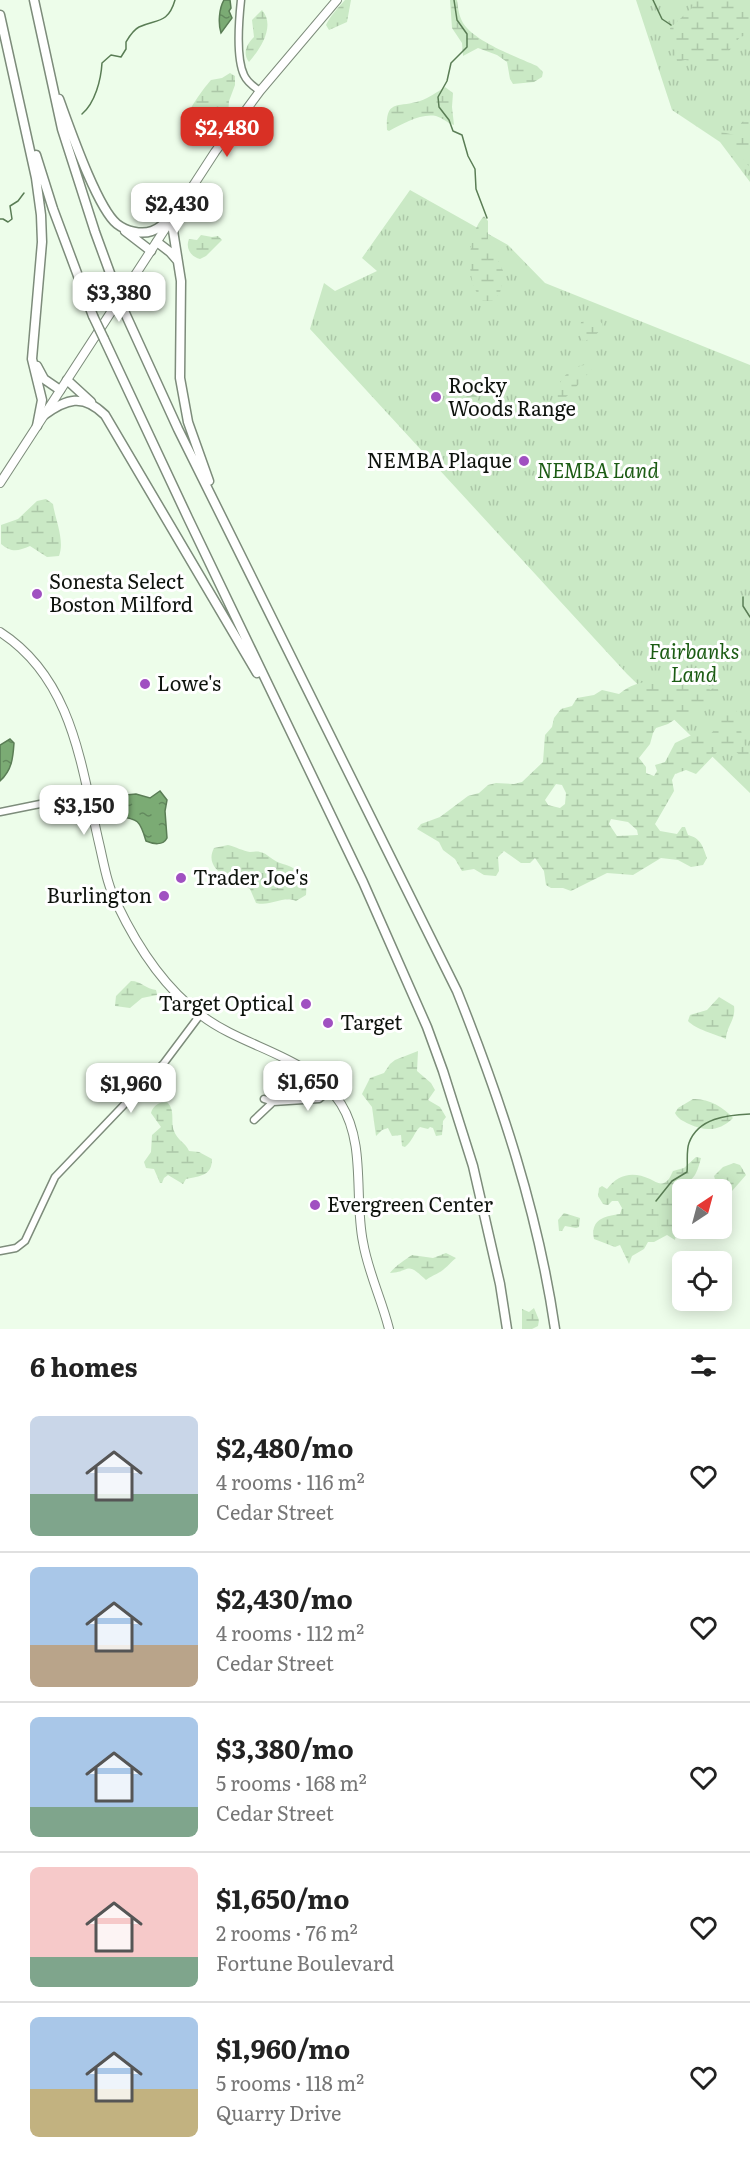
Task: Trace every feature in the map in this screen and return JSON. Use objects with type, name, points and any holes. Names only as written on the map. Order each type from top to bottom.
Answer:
[{"type":"highway","points":[[34,0],[62,129],[91,222],[125,313],[178,429],[457,992],[492,1079],[521,1169],[544,1268],[555,1329]]},
{"type":"highway","points":[[0,15],[37,184],[42,221],[32,364],[42,400],[37,426]]},
{"type":"highway","points":[[47,66],[100,199],[118,224],[151,251]]},
{"type":"highway","points":[[16,86],[53,208],[93,316],[407,979],[443,1071],[482,1203],[500,1284],[507,1329]]},
{"type":"highway","points":[[118,224],[136,232],[150,232],[177,212]]},
{"type":"highway","points":[[177,212],[172,224],[172,232],[181,282],[179,356],[183,396],[197,447],[225,524]]},
{"type":"highway","points":[[157,242],[170,252],[179,266]]},
{"type":"highway","points":[[33,351],[42,375],[60,390]]},
{"type":"highway","points":[[67,380],[98,408],[111,424],[187,558],[288,727]]},
{"type":"highway","points":[[44,415],[70,400],[98,408]]},
{"type":"main road","points":[[0,483],[215,152],[260,92],[337,0]]},
{"type":"main road","points":[[0,632],[31,658],[57,693],[72,727],[105,868],[116,903],[159,975],[200,1015],[304,1069],[330,1090],[341,1104],[352,1130],[362,1241],[389,1329]]},
{"type":"street","points":[[241,0],[238,25],[242,71],[247,80],[260,92]]},
{"type":"street","points":[[0,812],[40,804],[90,802]]},
{"type":"street","points":[[0,1251],[16,1248],[25,1241],[55,1178],[164,1063],[200,1015]]},
{"type":"street","points":[[264,1099],[273,1102],[319,1100],[330,1090]]},
{"type":"street","points":[[254,1120],[273,1102]]},
{"type":"green space","points":[[345,0],[351,0],[347,22],[329,30],[326,25]]},
{"type":"green space","points":[[450,0],[457,0],[463,23],[469,30],[497,48],[537,66],[543,72],[542,77],[534,82],[513,84],[507,62],[497,55],[478,48],[463,56],[462,43],[452,28]]},
{"type":"green space","points":[[636,0],[750,0],[750,182],[720,142],[672,110]]},
{"type":"green space","points":[[695,0],[750,0],[750,34],[740,37],[722,60],[705,63],[685,60],[677,62],[670,28],[692,8]]},
{"type":"green space","points":[[262,10],[266,16],[267,30],[262,44],[249,62],[246,52],[247,46],[254,37],[252,20]]},
{"type":"green space","points":[[230,73],[235,76],[235,85],[229,101],[228,116],[225,121],[201,131],[194,138],[183,130],[189,112],[211,80],[222,78]]},
{"type":"green space","points":[[445,87],[453,93],[454,125],[430,115],[387,130],[388,113],[395,106],[423,100]]},
{"type":"green space","points":[[750,119],[750,168],[738,151],[720,137],[718,131],[734,135],[742,122]]},
{"type":"green space","name":"NEMBA Land","points":[[410,190],[508,245],[545,283],[750,365],[750,793],[627,674],[310,329],[324,283],[335,291],[377,271],[362,258]]},
{"type":"green space","points":[[484,216],[488,221],[488,239],[504,273],[500,293],[492,301],[483,301],[477,293],[470,271],[474,234]]},
{"type":"green space","points":[[201,235],[218,236],[222,240],[200,259],[192,254],[188,246],[189,239],[197,240]]},
{"type":"green space","points":[[595,318],[602,323],[602,329],[591,339],[583,341],[579,334],[581,322]]},
{"type":"green space","points":[[586,364],[594,365],[568,395],[561,401],[558,399],[559,386],[564,376]]},
{"type":"green space","points":[[464,390],[476,392],[477,400],[470,412],[465,416],[457,417],[453,409],[453,394]]},
{"type":"green space","points":[[46,499],[53,504],[59,530],[61,550],[59,556],[47,557],[30,546],[15,550],[8,549],[1,544],[1,525],[18,519],[37,501]]},
{"type":"green space","points":[[701,678],[706,680],[710,690],[717,686],[719,692],[717,700],[656,728],[650,744],[639,758],[646,767],[646,773],[654,776],[657,771],[655,765],[665,762],[675,743],[696,733],[700,735],[699,741],[704,741],[718,726],[720,718],[736,710],[745,747],[750,748],[750,760],[736,752],[718,751],[696,774],[686,770],[675,774],[672,780],[674,791],[655,824],[660,831],[677,834],[682,827],[685,827],[688,835],[696,838],[703,847],[707,858],[703,865],[691,867],[678,860],[661,858],[633,875],[607,873],[571,891],[546,885],[544,871],[535,858],[530,863],[521,863],[504,851],[498,857],[499,871],[496,876],[484,875],[474,869],[462,871],[455,859],[443,850],[439,842],[417,829],[421,824],[440,817],[468,796],[479,793],[488,785],[522,782],[543,762],[545,735],[552,727],[554,718],[561,709],[572,706],[577,698],[594,695],[602,690],[619,694],[631,686],[642,683],[679,685]],"holes":[[[556,784],[562,785],[566,793],[565,804],[560,808],[548,805],[545,800]],[[611,819],[628,822],[637,830],[638,835],[617,836],[609,824]]]},
{"type":"green space","points":[[228,845],[250,852],[263,853],[277,862],[292,867],[303,877],[306,895],[296,901],[286,899],[267,904],[256,903],[250,889],[222,874],[213,863],[214,848]]},
{"type":"green space","points":[[131,981],[156,990],[157,995],[142,998],[130,1008],[115,1006],[116,996]]},
{"type":"green space","points":[[719,997],[734,1006],[734,1015],[726,1039],[700,1029],[688,1021],[690,1015],[707,1010]]},
{"type":"green space","points":[[418,1051],[417,1071],[431,1083],[435,1090],[428,1100],[440,1107],[446,1117],[443,1121],[442,1135],[436,1136],[433,1128],[420,1127],[405,1147],[402,1146],[401,1135],[392,1136],[388,1128],[376,1136],[372,1107],[362,1094],[370,1078],[384,1073],[395,1060]]},
{"type":"green space","points":[[693,1099],[715,1104],[733,1118],[723,1126],[713,1129],[689,1124],[675,1113],[678,1108]]},
{"type":"green space","points":[[167,1102],[172,1112],[173,1127],[177,1137],[189,1151],[199,1152],[212,1159],[207,1172],[186,1179],[183,1184],[168,1175],[160,1183],[154,1169],[146,1168],[144,1162],[151,1152],[152,1135],[161,1127],[151,1113],[152,1110],[157,1104]]},
{"type":"green space","points":[[696,1157],[701,1158],[697,1172],[691,1179],[672,1179],[672,1238],[667,1235],[654,1242],[648,1242],[644,1249],[632,1256],[629,1264],[620,1245],[615,1247],[594,1239],[593,1232],[597,1223],[609,1216],[620,1214],[622,1208],[618,1201],[612,1201],[608,1205],[603,1204],[598,1196],[599,1188],[602,1186],[607,1189],[616,1180],[626,1175],[638,1175],[664,1183],[673,1171],[684,1168]]},
{"type":"green space","points":[[734,1163],[740,1165],[746,1175],[732,1191],[732,1179],[715,1179],[714,1176],[723,1167]]},
{"type":"green space","points":[[564,1213],[580,1218],[579,1227],[565,1226],[562,1231],[559,1231],[558,1220]]},
{"type":"green space","points":[[446,1253],[456,1258],[443,1270],[426,1280],[411,1269],[390,1273],[412,1255],[433,1258]]},
{"type":"green space","points":[[534,1308],[539,1320],[538,1326],[532,1329],[522,1329],[522,1309],[529,1312]]},
{"type":"water","points":[[224,0],[230,0],[229,11],[232,18],[221,33],[220,16]]},
{"type":"water","points":[[10,739],[14,743],[12,759],[7,773],[0,781],[0,745]]},
{"type":"water","points":[[160,791],[167,800],[165,811],[167,838],[163,842],[155,843],[146,841],[137,822],[118,816],[112,809],[111,801],[115,796],[136,794],[150,798]]},
{"type":"waterway","points":[[82,114],[96,91],[102,63],[111,55],[121,57],[126,49],[126,42],[133,32],[139,27],[165,17],[175,0]]},
{"type":"waterway","points":[[454,0],[457,20],[467,34],[467,47],[451,63],[447,81],[438,97],[439,107],[449,120],[453,131],[462,135],[468,156],[475,169],[476,189],[487,218]]},
{"type":"waterway","points":[[653,0],[662,19],[671,25]]},
{"type":"waterway","points":[[0,219],[8,222],[12,219],[10,206],[24,193]]},
{"type":"waterway","points":[[743,597],[743,606],[750,617]]},
{"type":"waterway","points":[[656,1201],[672,1181],[687,1172],[688,1146],[699,1128],[723,1117],[750,1114]]},
{"type":"place","name":"Rocky Woods Range","points":[[436,397]]},
{"type":"place","name":"NEMBA Plaque","points":[[524,461]]},
{"type":"place","name":"Sonesta Select Boston Milford","points":[[37,594]]},
{"type":"place","name":"Lowe's","points":[[145,684]]},
{"type":"place","name":"Trader Joe's","points":[[181,878]]},
{"type":"place","name":"Burlington","points":[[164,896]]},
{"type":"place","name":"Target Optical","points":[[306,1004]]},
{"type":"place","name":"Target","points":[[328,1023]]},
{"type":"place","name":"Evergreen Center","points":[[315,1205]]},
{"type":"park label","name":"Fairbanks Land","points":[[694,664]]}]
